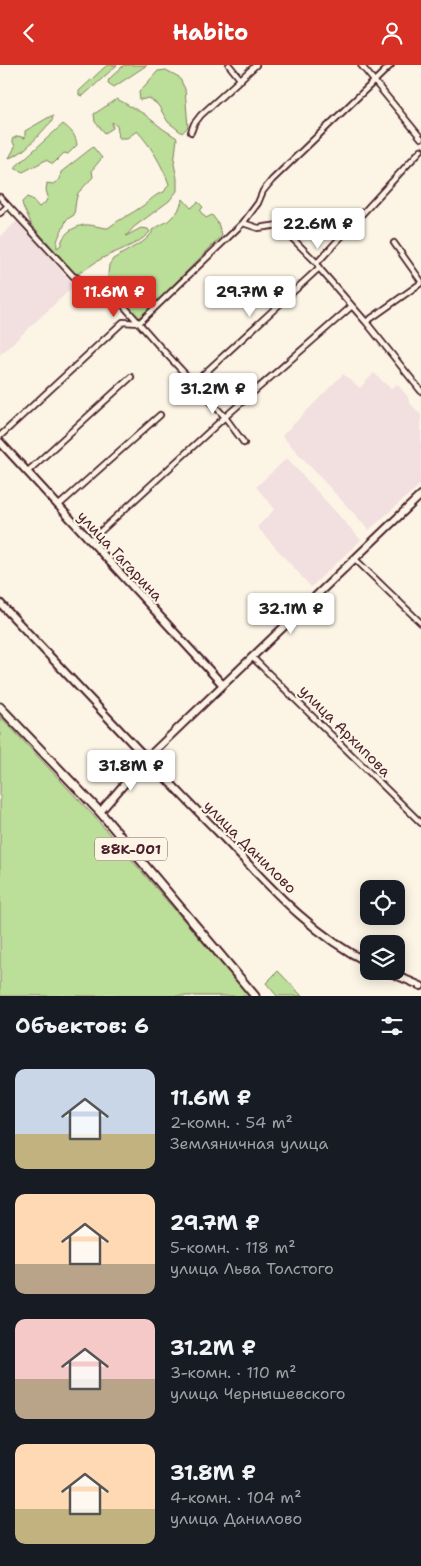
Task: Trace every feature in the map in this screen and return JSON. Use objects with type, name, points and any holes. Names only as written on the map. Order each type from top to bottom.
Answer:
[{"type":"main road","name":"улица Гагарина","points":[[0,443],[223,685]]},
{"type":"main road","points":[[100,812],[146,759],[421,495]]},
{"type":"main road","name":"улица Данилово","points":[[0,603],[146,759],[278,894],[318,931],[342,949],[360,958]]},
{"type":"main road","name":"88К-001","points":[[0,707],[100,812],[255,996]]},
{"type":"main road","points":[[405,979],[421,986]]},
{"type":"street","points":[[229,65],[241,80]]},
{"type":"street","points":[[191,132],[201,115],[256,65]]},
{"type":"street","points":[[361,65],[421,138]]},
{"type":"street","points":[[0,436],[123,322],[139,323],[243,223],[258,203],[272,179],[391,65]]},
{"type":"street","points":[[194,383],[318,265],[421,150]]},
{"type":"street","points":[[0,197],[73,276],[86,282],[98,282],[108,288],[225,417],[244,443]]},
{"type":"street","points":[[0,213],[8,206]]},
{"type":"street","points":[[243,223],[258,228],[278,225],[318,265],[421,391]]},
{"type":"street","points":[[366,322],[421,282],[394,243]]},
{"type":"street","points":[[90,541],[225,417],[352,307]]},
{"type":"street","points":[[27,472],[131,377]]},
{"type":"street","points":[[58,506],[160,415]]},
{"type":"street","points":[[355,559],[421,623]]},
{"type":"street","name":"улица Архипова","points":[[252,657],[421,823]]},
{"type":"shaded area","points":[[18,220],[74,286],[0,355],[0,237]]},
{"type":"shaded area","points":[[374,373],[391,389],[397,384],[408,397],[409,402],[421,415],[421,484],[369,530],[282,436],[343,374],[360,388]]},
{"type":"shaded area","points":[[287,458],[361,540],[311,587],[257,527],[275,509],[256,487]]},
{"type":"green space","points":[[107,65],[117,65],[83,96],[79,95],[79,91]]},
{"type":"green space","points":[[124,65],[147,65],[114,87],[108,83],[109,79]]},
{"type":"green space","points":[[166,70],[179,77],[185,89],[188,127],[182,133],[168,122],[158,105],[149,98],[140,100],[139,92],[158,71]]},
{"type":"green space","points":[[117,99],[144,114],[177,138],[174,164],[177,191],[169,201],[134,227],[126,236],[141,228],[148,229],[150,232],[145,237],[101,259],[77,274],[31,224],[22,202],[27,197],[32,199],[39,207],[45,203],[48,197],[47,183],[53,184],[60,179],[61,172],[93,147],[102,158],[92,170],[93,177],[78,193],[74,215],[66,220],[57,241],[57,248],[61,245],[66,234],[72,229],[87,225],[108,228],[164,192],[169,184],[166,177],[151,149],[137,131],[127,138],[119,138],[117,126],[112,122],[113,128],[105,133],[95,122],[94,114]]},
{"type":"green space","points":[[53,116],[52,121],[32,143],[15,156],[9,158],[15,147],[12,139],[18,136],[25,138],[25,131]]},
{"type":"green space","points":[[63,124],[76,138],[77,145],[68,154],[64,153],[53,164],[46,160],[23,172],[14,168]]},
{"type":"green space","points":[[183,199],[191,208],[198,202],[203,207],[200,211],[206,218],[212,215],[218,223],[222,236],[138,320],[109,286],[109,265],[113,259],[144,241],[152,233],[152,230],[168,221],[178,211]]},
{"type":"green space","points":[[0,716],[93,815],[249,996],[0,996]]},
{"type":"green space","points":[[278,971],[302,996],[277,996],[266,983]]}]
